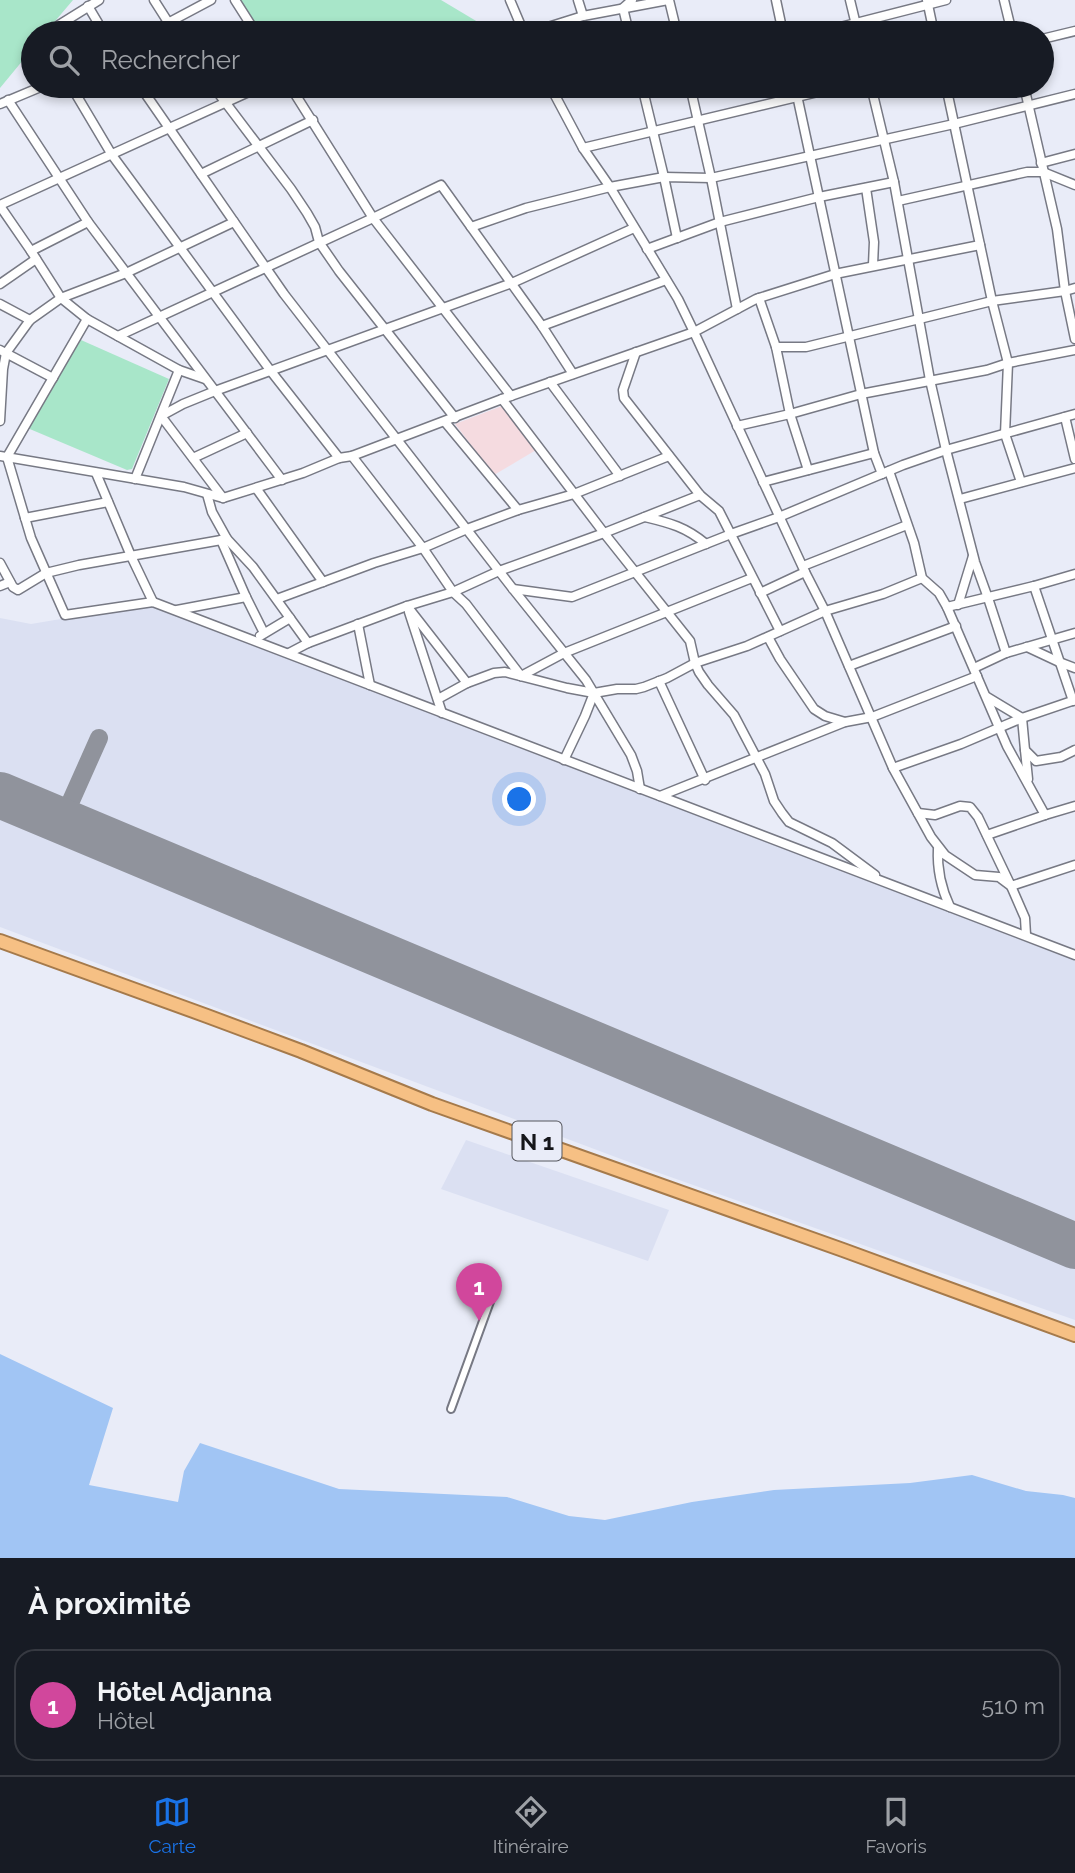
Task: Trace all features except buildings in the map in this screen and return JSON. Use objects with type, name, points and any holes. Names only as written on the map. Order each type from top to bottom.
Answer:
[{"type":"highway","name":"N 1","points":[[0,942],[219,1020],[432,1104],[1075,1335]]},
{"type":"street","points":[[65,21],[99,0]]},
{"type":"street","points":[[154,0],[166,21]]},
{"type":"street","points":[[173,21],[211,0]]},
{"type":"street","points":[[235,0],[248,21]]},
{"type":"street","points":[[510,0],[520,21]]},
{"type":"street","points":[[578,0],[583,16]]},
{"type":"street","points":[[623,8],[632,0]]},
{"type":"street","points":[[566,21],[668,0],[674,21]]},
{"type":"street","points":[[776,0],[780,21]]},
{"type":"street","points":[[850,0],[855,21]]},
{"type":"street","points":[[863,21],[927,2],[946,0]]},
{"type":"street","points":[[1004,0],[1009,21]]},
{"type":"street","points":[[927,2],[931,21]]},
{"type":"street","points":[[88,6],[97,21]]},
{"type":"street","points":[[623,8],[626,21]]},
{"type":"street","points":[[1054,36],[1075,31]]},
{"type":"street","points":[[471,227],[526,208],[610,187],[664,177],[711,178],[1029,107],[1075,94]]},
{"type":"street","points":[[21,95],[4,102],[88,222],[282,480]]},
{"type":"street","points":[[78,98],[112,155],[270,370],[339,458]]},
{"type":"street","points":[[149,98],[284,294],[577,668],[631,755],[640,789]]},
{"type":"street","points":[[222,98],[291,188],[307,214],[319,242],[339,271],[455,418]]},
{"type":"street","points":[[206,379],[179,370],[87,319],[61,298],[0,205],[234,98]]},
{"type":"street","points":[[298,98],[373,218],[443,309],[574,494],[690,641],[695,663],[708,685],[734,715],[765,774],[774,801],[789,822],[832,843],[884,882]]},
{"type":"street","points":[[557,98],[583,148],[610,187],[694,332],[825,611],[893,768],[938,849],[975,875],[999,877],[1011,886]]},
{"type":"street","points":[[645,98],[677,238]]},
{"type":"street","points":[[693,98],[737,309]]},
{"type":"street","points":[[583,148],[793,98]]},
{"type":"street","points":[[797,98],[874,453],[886,473],[914,543],[922,578],[934,587],[947,607],[999,728],[1045,815]]},
{"type":"street","points":[[874,98],[898,201],[930,380],[946,450],[973,556],[1006,653]]},
{"type":"street","points":[[949,98],[1008,363],[1005,434],[1021,482]]},
{"type":"street","points":[[1027,98],[1057,229],[1065,291],[1075,339]]},
{"type":"street","points":[[201,174],[313,120]]},
{"type":"street","points":[[898,201],[1027,172],[1075,154]]},
{"type":"street","points":[[1042,167],[1075,185]]},
{"type":"street","points":[[647,249],[720,222],[819,197],[894,182]]},
{"type":"street","points":[[118,335],[441,185],[573,374]]},
{"type":"street","points":[[866,188],[874,242],[873,265]]},
{"type":"street","points":[[0,284],[34,255],[88,222]]},
{"type":"street","points":[[0,421],[3,351],[30,320],[61,298],[126,273],[234,222]]},
{"type":"street","points":[[161,416],[183,404],[270,370],[512,283],[634,228]]},
{"type":"street","points":[[4,457],[184,487],[223,498],[303,474],[339,458],[352,456],[506,397],[694,332],[759,298],[835,274],[980,245]]},
{"type":"street","points":[[542,326],[666,280]]},
{"type":"street","points":[[776,347],[806,347],[992,301],[1075,288]]},
{"type":"street","points":[[759,298],[776,347],[790,414],[808,470]]},
{"type":"street","points":[[0,304],[30,320]]},
{"type":"street","points":[[4,457],[87,319]]},
{"type":"street","points":[[737,426],[862,394],[1075,350]]},
{"type":"street","points":[[3,351],[53,378]]},
{"type":"street","points":[[636,352],[622,394],[701,495],[718,509],[780,631]]},
{"type":"street","points":[[135,479],[179,370]]},
{"type":"street","points":[[550,382],[620,476]]},
{"type":"street","points":[[513,589],[572,597],[946,450],[1075,414]]},
{"type":"street","points":[[161,416],[223,498]]},
{"type":"street","points":[[1065,417],[1075,459]]},
{"type":"street","points":[[445,422],[518,510]]},
{"type":"street","points":[[193,458],[247,433]]},
{"type":"street","points":[[763,482],[874,453]]},
{"type":"street","points":[[352,456],[423,548],[453,592],[466,604],[521,676]]},
{"type":"street","points":[[277,599],[423,548],[518,510],[574,494],[669,456]]},
{"type":"street","points":[[4,457],[31,538],[65,615],[153,602],[177,610],[1075,954]]},
{"type":"street","points":[[960,499],[1075,468]]},
{"type":"street","points":[[96,473],[153,602]]},
{"type":"street","points":[[256,488],[323,582]]},
{"type":"street","points":[[207,494],[246,597],[264,633]]},
{"type":"street","points":[[289,653],[308,643],[453,592],[499,571],[701,495]]},
{"type":"street","points":[[25,518],[108,502]]},
{"type":"street","points":[[645,517],[679,525],[706,544]]},
{"type":"street","points":[[760,593],[804,569],[907,525]]},
{"type":"street","points":[[0,563],[15,590],[18,590],[46,573],[224,540]]},
{"type":"street","points":[[224,540],[253,567],[308,643]]},
{"type":"street","points":[[958,605],[973,556]]},
{"type":"street","points":[[947,607],[1075,574]]},
{"type":"street","points":[[521,676],[564,653],[752,578]]},
{"type":"street","points":[[438,699],[467,683],[505,672],[594,693],[636,689],[695,663],[768,637],[825,611],[883,594],[922,578]]},
{"type":"street","points":[[0,586],[10,582]]},
{"type":"street","points":[[893,768],[1074,700],[1034,586]]},
{"type":"street","points":[[177,610],[246,597]]},
{"type":"street","points":[[407,606],[467,683]]},
{"type":"street","points":[[407,606],[442,712]]},
{"type":"street","points":[[253,640],[290,618]]},
{"type":"street","points":[[358,624],[370,685]]},
{"type":"street","points":[[849,666],[956,626]]},
{"type":"street","points":[[660,796],[845,722],[872,717],[975,672],[1006,653],[1075,633]]},
{"type":"street","points":[[768,637],[814,709],[825,716],[845,722]]},
{"type":"street","points":[[1027,647],[1075,668]]},
{"type":"street","points":[[659,681],[705,780]]},
{"type":"street","points":[[564,760],[594,693]]},
{"type":"street","points":[[985,695],[1022,718]]},
{"type":"street","points":[[1022,718],[1028,784]]},
{"type":"street","points":[[1025,750],[1036,761],[1061,757],[1075,750]]},
{"type":"street","points":[[918,813],[935,815],[960,806],[970,807],[987,835],[1025,918],[1026,936]]},
{"type":"street","points":[[987,835],[1075,806]]},
{"type":"street","points":[[938,849],[937,861],[942,887],[950,907]]},
{"type":"street","points":[[1011,886],[1075,865]]},
{"type":"street","points":[[451,1409],[491,1298]]},
{"type":"shaded area","points":[[502,406],[536,450],[494,475],[455,424]]},
{"type":"shaded area","points":[[150,604],[162,606],[1075,961],[1075,1320],[645,1168],[0,927],[0,618],[31,624]]},
{"type":"shaded area","points":[[466,1140],[669,1210],[648,1261],[441,1189]]},
{"type":"green space","points":[[0,0],[73,0],[55,21],[21,21],[21,63],[0,88]]},
{"type":"green space","points":[[238,0],[441,0],[476,21],[253,21]]},
{"type":"green space","points":[[81,340],[169,379],[132,469],[127,470],[25,427]]},
{"type":"water","points":[[0,1354],[113,1408],[89,1485],[178,1502],[184,1471],[200,1443],[339,1489],[507,1497],[569,1516],[605,1520],[692,1502],[774,1490],[910,1483],[972,1475],[1026,1491],[1075,1498],[1075,1558],[0,1558]]},
{"type":"taxiway","points":[[62,821],[99,738]]},
{"type":"runway","points":[[0,795],[1075,1246]]},
{"type":"place","name":"Hôtel Adjanna","points":[[479,1321]]}]
